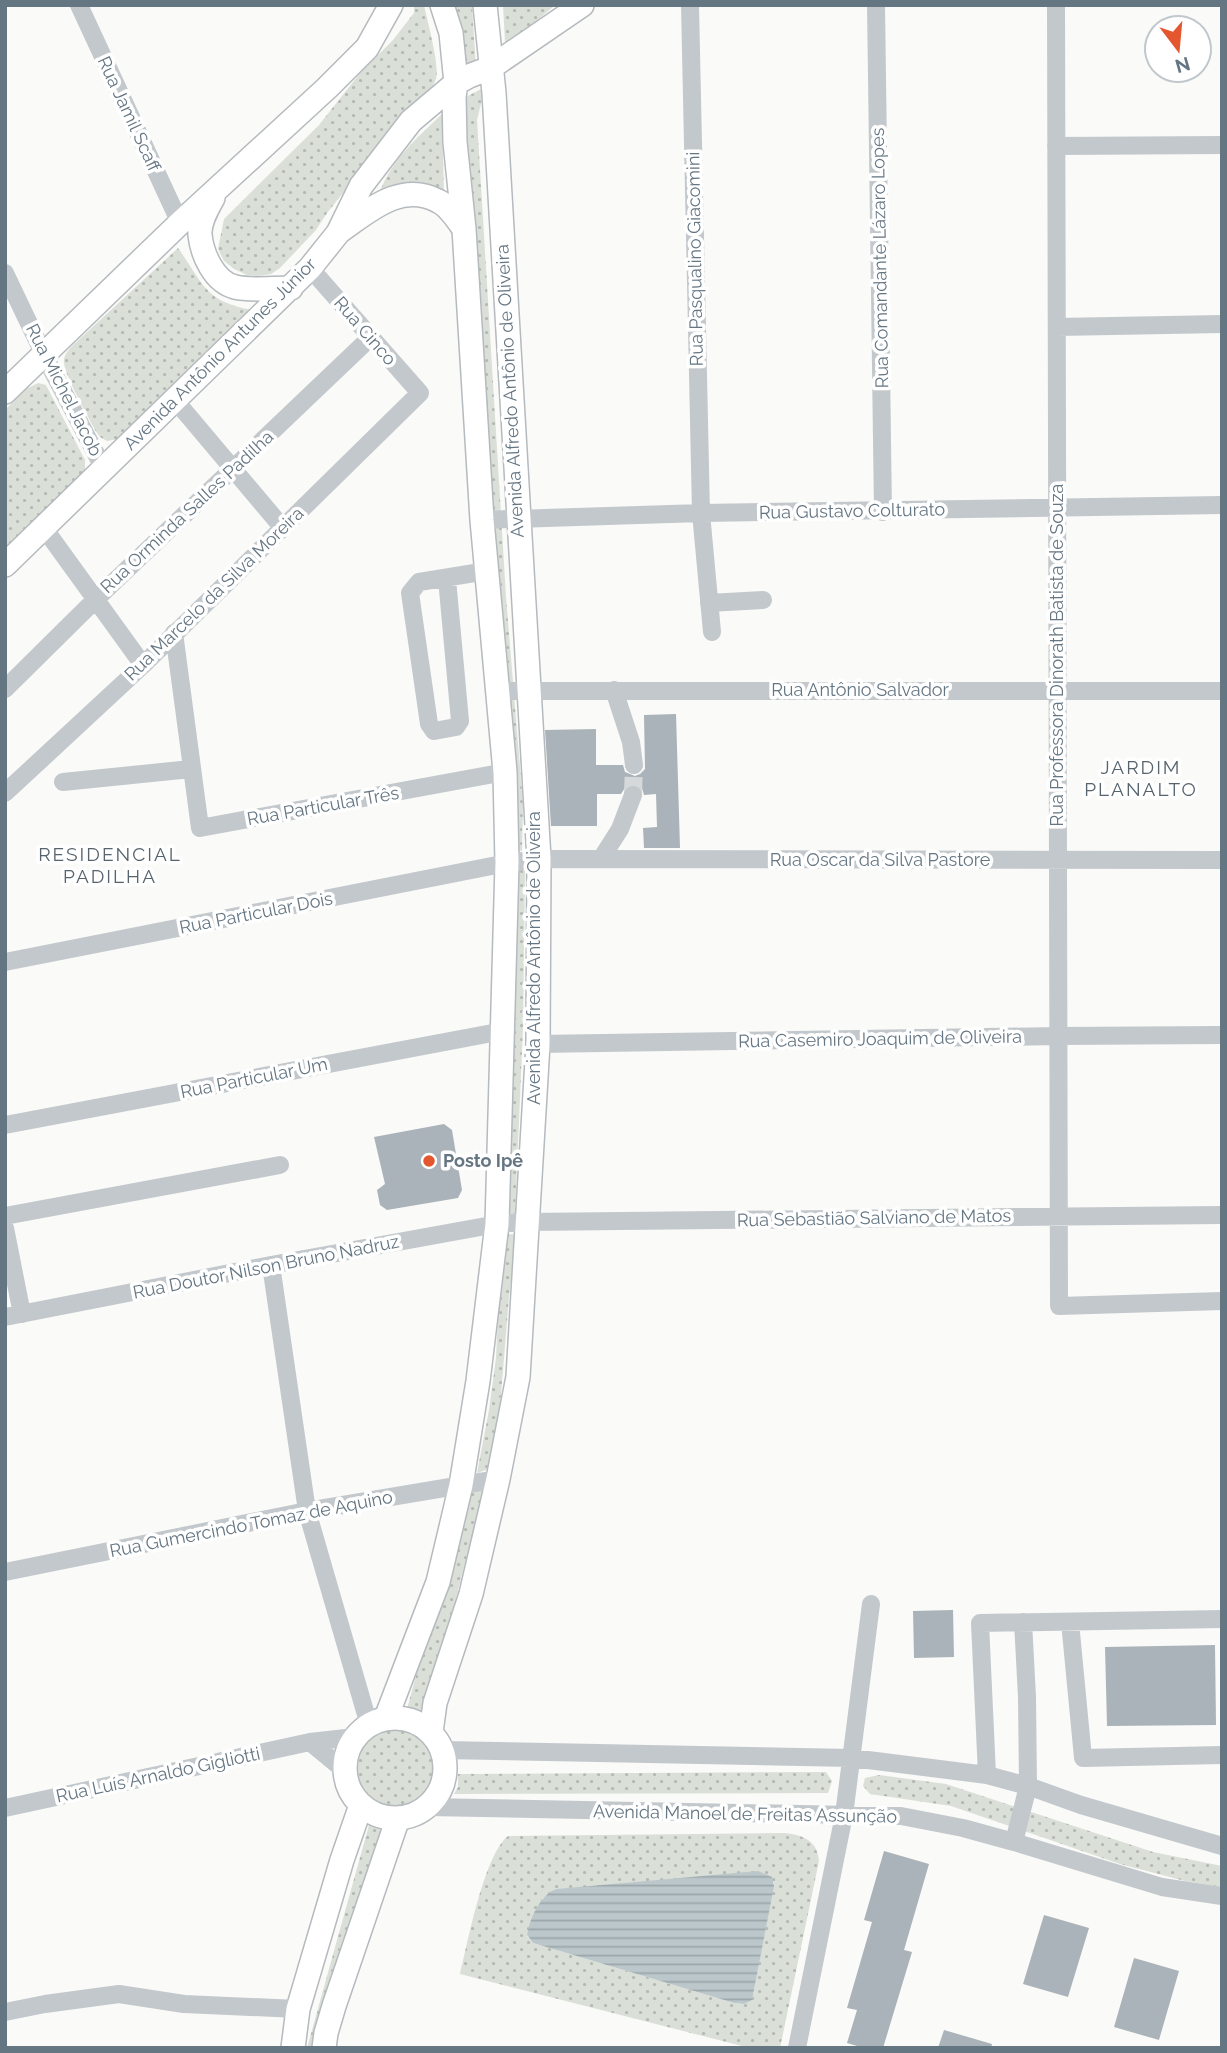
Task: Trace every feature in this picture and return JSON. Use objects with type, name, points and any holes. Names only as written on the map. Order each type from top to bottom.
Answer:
[{"type":"main road","points":[[5,392],[367,48],[391,5]]},
{"type":"main road","name":"Avenida Alfredo Antônio de Oliveira","points":[[370,1726],[438,1583],[461,1485],[478,1381],[497,1224],[507,863],[505,772],[482,520],[464,229],[455,142],[456,83],[451,33],[442,5]]},
{"type":"main road","name":"Avenida Alfredo Antônio de Oliveira","points":[[437,1741],[435,1703],[471,1594],[518,1377],[538,1044],[539,859],[494,93],[485,5]]},
{"type":"main road","name":"Avenida Antônio Antunes Júnior","points":[[5,565],[310,268],[338,233],[361,186],[388,149],[429,103],[456,83],[490,68],[582,5]]},
{"type":"main road","points":[[217,191],[203,216],[200,234],[207,260],[219,278],[234,287],[291,288]]},
{"type":"main road","points":[[338,233],[380,203],[401,195],[421,195],[439,201],[450,209],[464,229]]},
{"type":"main road","points":[[398,1717],[421,1724],[437,1741],[445,1768],[442,1785],[427,1807],[398,1818],[378,1815],[361,1805],[349,1789],[344,1770],[348,1749],[370,1726],[398,1717]]},
{"type":"main road","points":[[293,2048],[298,2009],[361,1805]]},
{"type":"main road","points":[[324,2048],[334,2006],[398,1818]]},
{"type":"street","name":"Rua Jamil Scaff","points":[[79,5],[180,223]]},
{"type":"street","name":"Rua Pasqualino Giacomini","points":[[690,5],[701,513],[712,632]]},
{"type":"street","name":"Rua Comandante Lázaro Lopes","points":[[876,5],[883,512]]},
{"type":"street","name":"Rua Professora Dinorath Batista de Souza","points":[[1056,5],[1059,1306],[1222,1301]]},
{"type":"street","points":[[1056,146],[1222,145]]},
{"type":"street","name":"Rua Cinco","points":[[310,268],[420,393]]},
{"type":"street","name":"Rua Michel Jacob","points":[[5,273],[44,355],[104,469]]},
{"type":"street","points":[[1056,327],[1222,324]]},
{"type":"street","name":"Rua Orminda Salles Padilha","points":[[5,689],[371,337]]},
{"type":"street","name":"Rua Marcelo da Silva Moreira","points":[[8,785],[143,664],[420,393]]},
{"type":"street","points":[[175,400],[282,527]]},
{"type":"street","name":"Rua Gustavo Colturato","points":[[482,520],[701,513],[1222,505]]},
{"type":"street","points":[[44,528],[143,664]]},
{"type":"street","points":[[447,579],[460,721],[456,727],[434,730],[429,724],[410,593],[419,582],[487,571]]},
{"type":"street","points":[[709,603],[763,600]]},
{"type":"street","name":"Rua Particular Três","points":[[174,634],[200,828],[505,772]]},
{"type":"street","points":[[614,690],[631,743],[634,765]]},
{"type":"street","name":"Rua Antônio Salvador","points":[[497,691],[1222,691]]},
{"type":"street","points":[[63,782],[191,769]]},
{"type":"street","points":[[601,859],[620,829],[633,794]]},
{"type":"street","name":"Rua Oscar da Silva Pastore","points":[[539,859],[1222,860]]},
{"type":"street","name":"Rua Particular Dois","points":[[5,962],[507,863],[539,859]]},
{"type":"street","name":"Rua Particular Um","points":[[5,1125],[503,1031]]},
{"type":"street","name":"Rua Casemiro Joaquim de Oliveira","points":[[538,1044],[1222,1035]]},
{"type":"street","points":[[5,1216],[280,1165]]},
{"type":"street","name":"Rua Sebastião Salviano de Matos","points":[[527,1222],[1222,1215]]},
{"type":"street","name":"Rua Doutor Nilson Bruno Nadruz","points":[[14,1316],[271,1265],[497,1224],[527,1222]]},
{"type":"street","points":[[5,1228],[14,1316]]},
{"type":"street","points":[[271,1265],[307,1511],[370,1726]]},
{"type":"street","name":"Rua Gumercindo Tomaz de Aquino","points":[[5,1572],[307,1511],[498,1479]]},
{"type":"street","points":[[797,2048],[844,1815],[871,1604]]},
{"type":"street","points":[[987,1775],[980,1623],[1222,1619]]},
{"type":"street","points":[[1014,1842],[1028,1786],[1023,1622]]},
{"type":"street","points":[[1070,1622],[1083,1758],[1222,1755]]},
{"type":"street","name":"Rua Luís Arnaldo Gigliotti","points":[[5,1808],[310,1742],[370,1726]]},
{"type":"street","points":[[437,1741],[473,1752],[852,1758],[987,1775],[1222,1846]]},
{"type":"street","points":[[310,1742],[344,1770]]},
{"type":"street","name":"Avenida Manoel de Freitas Assunção","points":[[427,1807],[901,1816],[963,1828],[1162,1887],[1222,1896]]},
{"type":"street","points":[[5,2012],[119,1994],[184,2004],[298,2009]]},
{"type":"shaded area","points":[[414,5],[424,5],[433,43],[437,73],[432,87],[410,109],[316,230],[280,268],[271,274],[257,276],[234,269],[224,261],[218,249],[224,219],[319,125],[361,72],[393,40],[414,13]]},
{"type":"shaded area","points":[[455,5],[472,5],[476,68],[466,69],[461,24]]},
{"type":"shaded area","points":[[503,5],[555,5],[505,42]]},
{"type":"shaded area","points":[[485,87],[477,120],[506,597],[523,804],[522,851],[516,849],[462,99]]},
{"type":"shaded area","points":[[442,114],[444,195],[379,194],[398,160]]},
{"type":"shaded area","points":[[178,248],[200,281],[215,297],[238,307],[254,310],[124,438],[107,441],[95,430],[76,395],[65,367],[66,353]]},
{"type":"shaded area","points":[[38,383],[46,385],[85,460],[85,472],[5,553],[5,410],[26,389]]},
{"type":"shaded area","points":[[520,867],[525,870],[523,1028],[515,1213],[508,1219],[515,870]]},
{"type":"shaded area","points":[[502,1233],[517,1235],[509,1297],[495,1467],[477,1473],[496,1358]]},
{"type":"shaded area","points":[[471,1487],[485,1487],[424,1717],[407,1709],[433,1613],[458,1549]]},
{"type":"shaded area","points":[[395,1727],[418,1734],[430,1746],[437,1769],[430,1792],[418,1804],[395,1811],[372,1804],[360,1792],[353,1769],[360,1746],[372,1734]]},
{"type":"shaded area","points":[[826,1772],[832,1781],[828,1793],[454,1794],[458,1787],[458,1774]]},
{"type":"shaded area","points":[[879,1775],[946,1784],[1153,1852],[1222,1866],[1222,1887],[1185,1881],[1120,1864],[951,1806],[870,1794],[863,1786],[865,1778]]},
{"type":"shaded area","points":[[371,1818],[385,1823],[318,2048],[307,2048]]},
{"type":"shaded area","points":[[785,1833],[808,1840],[816,1848],[819,1861],[780,2048],[750,2048],[460,1974],[484,1880],[499,1846],[508,1836]],"holes":[[[774,1882],[753,1995],[744,2004],[734,2003],[533,1943],[527,1936],[528,1930],[543,1898]]]},
{"type":"shaded area","points":[[758,1871],[772,1877],[774,1886],[752,2000],[744,2004],[533,1943],[527,1935],[537,1908],[546,1896],[557,1889]]},
{"type":"building","points":[[676,714],[680,848],[644,848],[643,828],[657,827],[656,794],[644,795],[642,788],[636,784],[626,786],[621,794],[597,794],[597,826],[551,826],[545,730],[596,729],[596,765],[623,765],[625,772],[635,776],[645,769],[644,715]]},
{"type":"building","name":"Posto Ipê","points":[[444,1124],[452,1130],[462,1190],[458,1198],[387,1210],[380,1205],[377,1190],[385,1184],[374,1137]]},
{"type":"building","points":[[953,1610],[954,1657],[914,1658],[913,1611]]},
{"type":"building","points":[[1215,1645],[1216,1725],[1107,1726],[1105,1647]]},
{"type":"building","points":[[884,1851],[929,1864],[904,1950],[912,1952],[883,2048],[864,2048],[847,2043],[857,2010],[847,2008],[872,1922],[864,1920]]},
{"type":"building","points":[[1044,1915],[1089,1928],[1068,1997],[1023,1984]]},
{"type":"building","points":[[1134,1958],[1179,1971],[1159,2040],[1114,2027]]},
{"type":"building","points":[[944,2030],[992,2044],[991,2048],[938,2048]]},
{"type":"tunnel","points":[[633,795],[634,765]]},
{"type":"place","name":"Posto Ipê","points":[[429,1161]]},
{"type":"district","name":"JARDIM PLANALTO","points":[[1141,778]]},
{"type":"district","name":"RESIDENCIAL PADILHA","points":[[110,865]]}]
